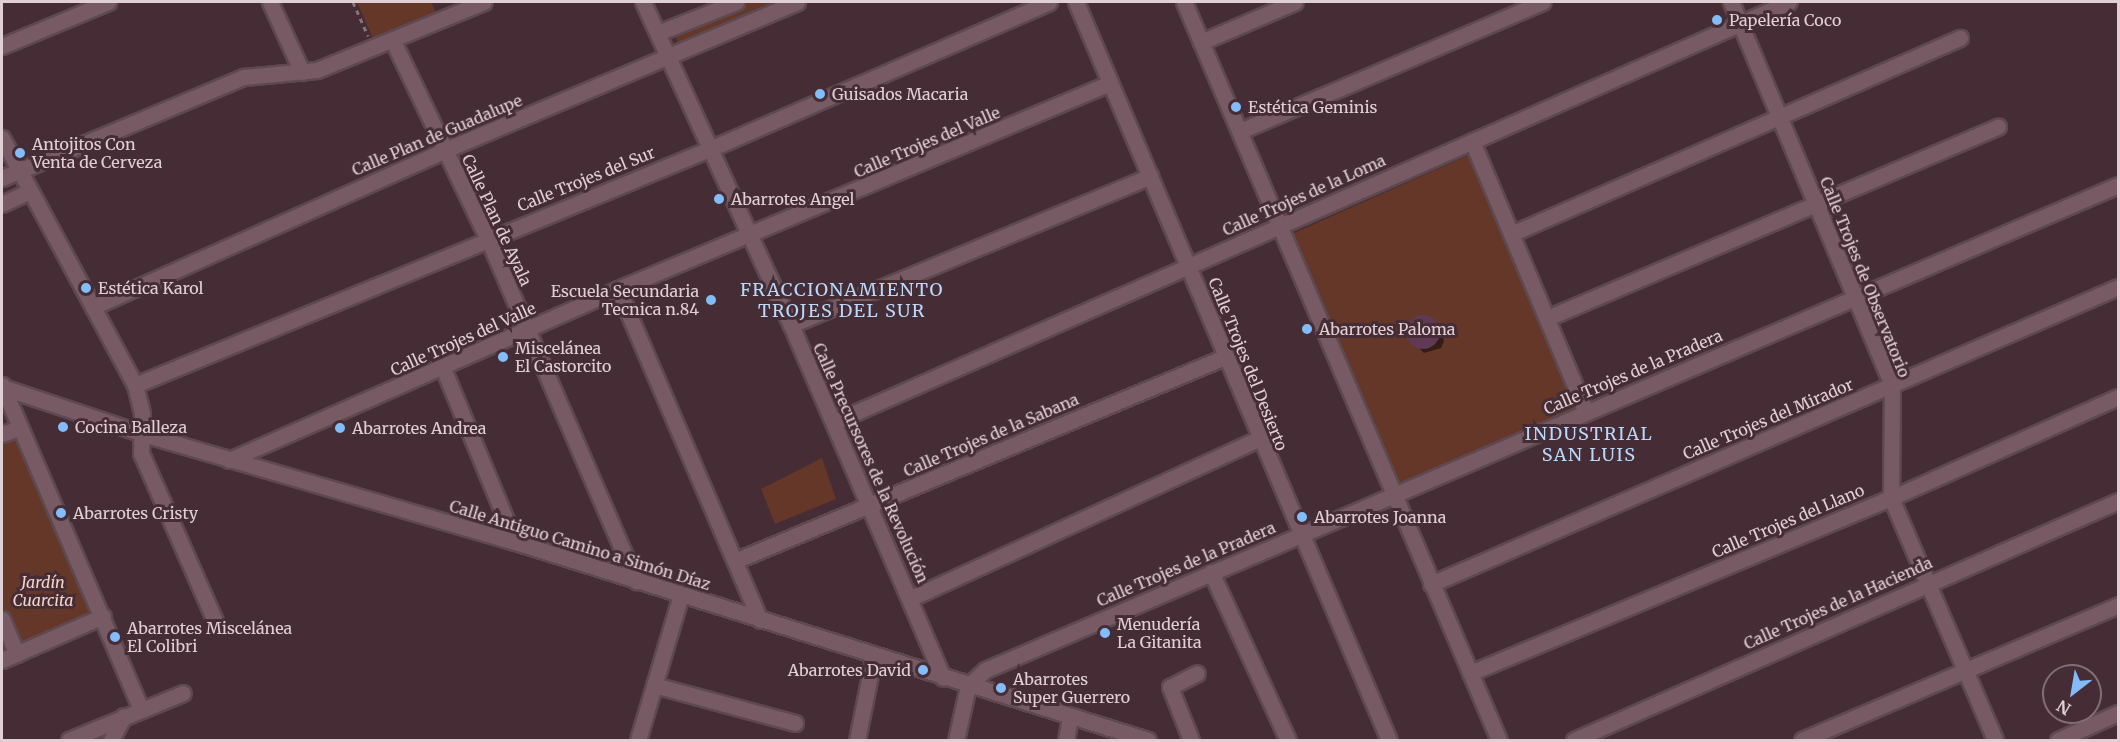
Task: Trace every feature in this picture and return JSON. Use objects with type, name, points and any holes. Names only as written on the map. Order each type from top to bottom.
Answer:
[{"type":"street","points":[[2,46],[108,2]]},
{"type":"street","points":[[270,2],[302,72]]},
{"type":"street","points":[[2,178],[244,77],[302,72],[373,49],[484,2]]},
{"type":"street","name":"Calle Precursores de la Revolución","points":[[644,2],[660,32],[752,236],[911,598],[943,678]]},
{"type":"street","points":[[660,32],[736,2]]},
{"type":"street","name":"Calle Plan de Guadalupe","points":[[93,307],[445,150],[671,57],[797,2]]},
{"type":"street","name":"Calle Trojes del Sur","points":[[135,385],[488,238],[712,148],[1049,2]]},
{"type":"street","name":"Calle Trojes del Desierto","points":[[1076,2],[1259,439],[1389,741]]},
{"type":"street","points":[[1184,2],[1240,130],[1392,495],[1499,741]]},
{"type":"street","points":[[1201,42],[1295,2]]},
{"type":"street","points":[[1240,130],[1543,2]]},
{"type":"street","name":"Calle Trojes de Observatorio","points":[[1731,2],[1857,297],[1892,385],[1891,498],[1995,741]]},
{"type":"street","name":"Calle Trojes de la Loma","points":[[834,422],[1789,2]]},
{"type":"street","points":[[1511,234],[1960,38]]},
{"type":"street","name":"Calle Plan de Ayala","points":[[393,41],[488,238],[636,581]]},
{"type":"street","name":"Calle Trojes del Valle","points":[[229,460],[443,368],[618,289],[752,236],[1110,83]]},
{"type":"street","points":[[1547,318],[1998,127]]},
{"type":"street","points":[[2,138],[135,385],[143,434],[141,453],[216,623]]},
{"type":"street","points":[[1472,141],[1586,412]]},
{"type":"street","points":[[791,325],[1150,176]]},
{"type":"street","name":"Calle Trojes de la Pradera","points":[[968,686],[985,670],[2118,184]]},
{"type":"street","points":[[2,204],[30,191]]},
{"type":"street","name":"Calle Trojes del Mirador","points":[[1431,584],[2118,287]]},
{"type":"street","points":[[618,289],[737,560],[760,620]]},
{"type":"street","name":"Calle Trojes de la Sabana","points":[[737,560],[1225,357]]},
{"type":"street","points":[[443,368],[515,542]]},
{"type":"street","points":[[2,387],[103,616],[141,710]]},
{"type":"street","name":"Calle Antiguo Camino a Simón Díaz","points":[[2,387],[229,460],[515,542],[1148,741]]},
{"type":"street","name":"Calle Trojes del Llano","points":[[1470,673],[1891,498],[2118,397]]},
{"type":"street","points":[[2,434],[19,428]]},
{"type":"street","points":[[911,598],[1259,439]]},
{"type":"street","name":"Calle Trojes de la Hacienda","points":[[1574,741],[1927,583],[2118,501]]},
{"type":"street","points":[[1210,572],[1288,741]]},
{"type":"street","points":[[638,741],[681,595]]},
{"type":"street","points":[[1802,741],[1966,673],[2118,605]]},
{"type":"street","points":[[2,660],[103,616]]},
{"type":"street","points":[[2,619],[17,654]]},
{"type":"street","points":[[857,741],[874,655]]},
{"type":"street","points":[[1191,741],[1170,687],[1197,673]]},
{"type":"street","points":[[654,686],[795,723]]},
{"type":"street","points":[[956,741],[968,686]]},
{"type":"street","points":[[69,741],[183,693]]},
{"type":"street","points":[[2058,741],[2118,713]]},
{"type":"street","points":[[111,741],[124,716]]},
{"type":"street","points":[[1066,741],[1070,718]]},
{"type":"path","points":[[353,2],[373,49]]},
{"type":"green space","points":[[357,2],[431,2],[437,15],[375,43]]},
{"type":"green space","points":[[742,2],[776,2],[679,45],[675,35]]},
{"type":"green space","points":[[1471,154],[1578,409],[1396,486],[1292,234]]},
{"type":"green space","name":"Jardín Cuarcita","points":[[18,431],[97,613],[19,648],[2,611],[2,437]]},
{"type":"green space","points":[[822,458],[836,499],[775,524],[761,489]]},
{"type":"building","points":[[1423,315],[1435,320],[1440,332],[1435,344],[1423,349],[1411,344],[1406,332],[1411,320]]},
{"type":"place","name":"Papelería Coco","points":[[1717,20]]},
{"type":"place","name":"Guisados Macaria","points":[[820,94]]},
{"type":"place","name":"Estética Geminis","points":[[1236,107]]},
{"type":"place","name":"Antojitos Con Venta de Cerveza","points":[[20,153]]},
{"type":"place","name":"Abarrotes Angel","points":[[719,199]]},
{"type":"place","name":"Estética Karol","points":[[86,288]]},
{"type":"place","name":"Escuela Secundaria Tecnica n.84","points":[[711,300]]},
{"type":"place","name":"Abarrotes Paloma","points":[[1307,329]]},
{"type":"place","name":"Miscelánea El Castorcito","points":[[503,357]]},
{"type":"place","name":"Cocina Balleza","points":[[63,427]]},
{"type":"place","name":"Abarrotes Andrea","points":[[340,428]]},
{"type":"place","name":"Abarrotes Cristy","points":[[61,513]]},
{"type":"place","name":"Abarrotes Joanna","points":[[1302,517]]},
{"type":"place","name":"Menudería La Gitanita","points":[[1105,633]]},
{"type":"place","name":"Abarrotes Miscelánea El Colibri","points":[[115,637]]},
{"type":"place","name":"Abarrotes David","points":[[923,670]]},
{"type":"place","name":"Abarrotes Super Guerrero","points":[[1001,688]]},
{"type":"district","name":"FRACCIONAMIENTO TROJES DEL SUR","points":[[842,301]]},
{"type":"district","name":"INDUSTRIAL SAN LUIS","points":[[1589,445]]}]
